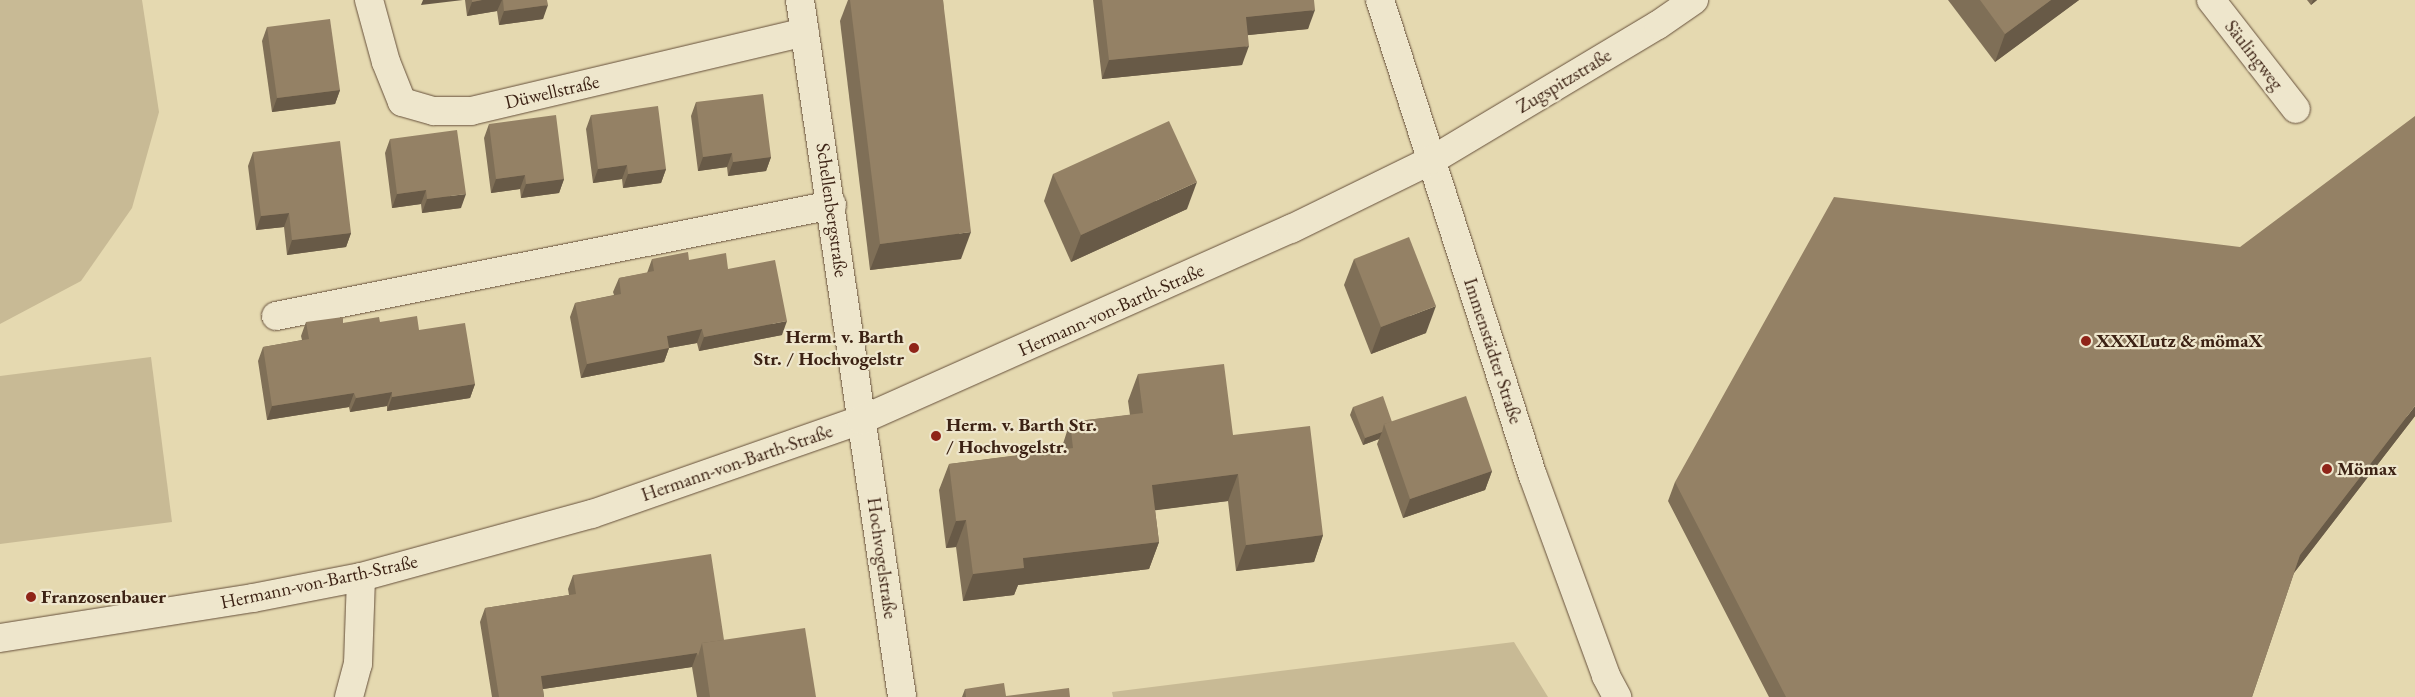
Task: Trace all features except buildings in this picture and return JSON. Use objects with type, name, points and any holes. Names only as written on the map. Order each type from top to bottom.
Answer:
[{"type":"street","name":"Düwellstraße","points":[[370,0],[386,62],[402,102],[434,111],[471,111],[805,32]]},
{"type":"street","name":"Schellenbergstraße","points":[[800,0],[832,205],[861,420]]},
{"type":"street","name":"Immenstädter Straße","points":[[1380,0],[1533,476],[1606,676],[1617,697]]},
{"type":"street","name":"Zugspitzstraße","points":[[1432,160],[1658,25],[1694,0]]},
{"type":"street","name":"Säulingweg","points":[[2211,0],[2296,109]]},
{"type":"street","name":"Hermann-von-Barth-Straße","points":[[0,638],[253,598],[361,577],[592,514],[861,420],[1282,233],[1432,160]]},
{"type":"street","points":[[276,316],[832,205]]},
{"type":"street","name":"Hochvogelstraße","points":[[861,420],[902,697]]},
{"type":"street","points":[[349,697],[358,664],[361,577]]},
{"type":"shaded area","points":[[0,0],[142,0],[159,112],[132,208],[81,281],[0,324]]},
{"type":"shaded area","points":[[151,357],[172,522],[0,544],[0,376]]},
{"type":"shaded area","points":[[1514,642],[1548,697],[1113,697],[1112,692]]},
{"type":"place","name":"XXXLutz & mömaX","points":[[2086,341]]},
{"type":"place","name":"Herm. v. Barth Str. / Hochvogelstr","points":[[914,348]]},
{"type":"place","name":"Herm. v. Barth Str. / Hochvogelstr.","points":[[936,436]]},
{"type":"place","name":"Mömax","points":[[2327,469]]},
{"type":"place","name":"Franzosenbauer","points":[[31,597]]}]
